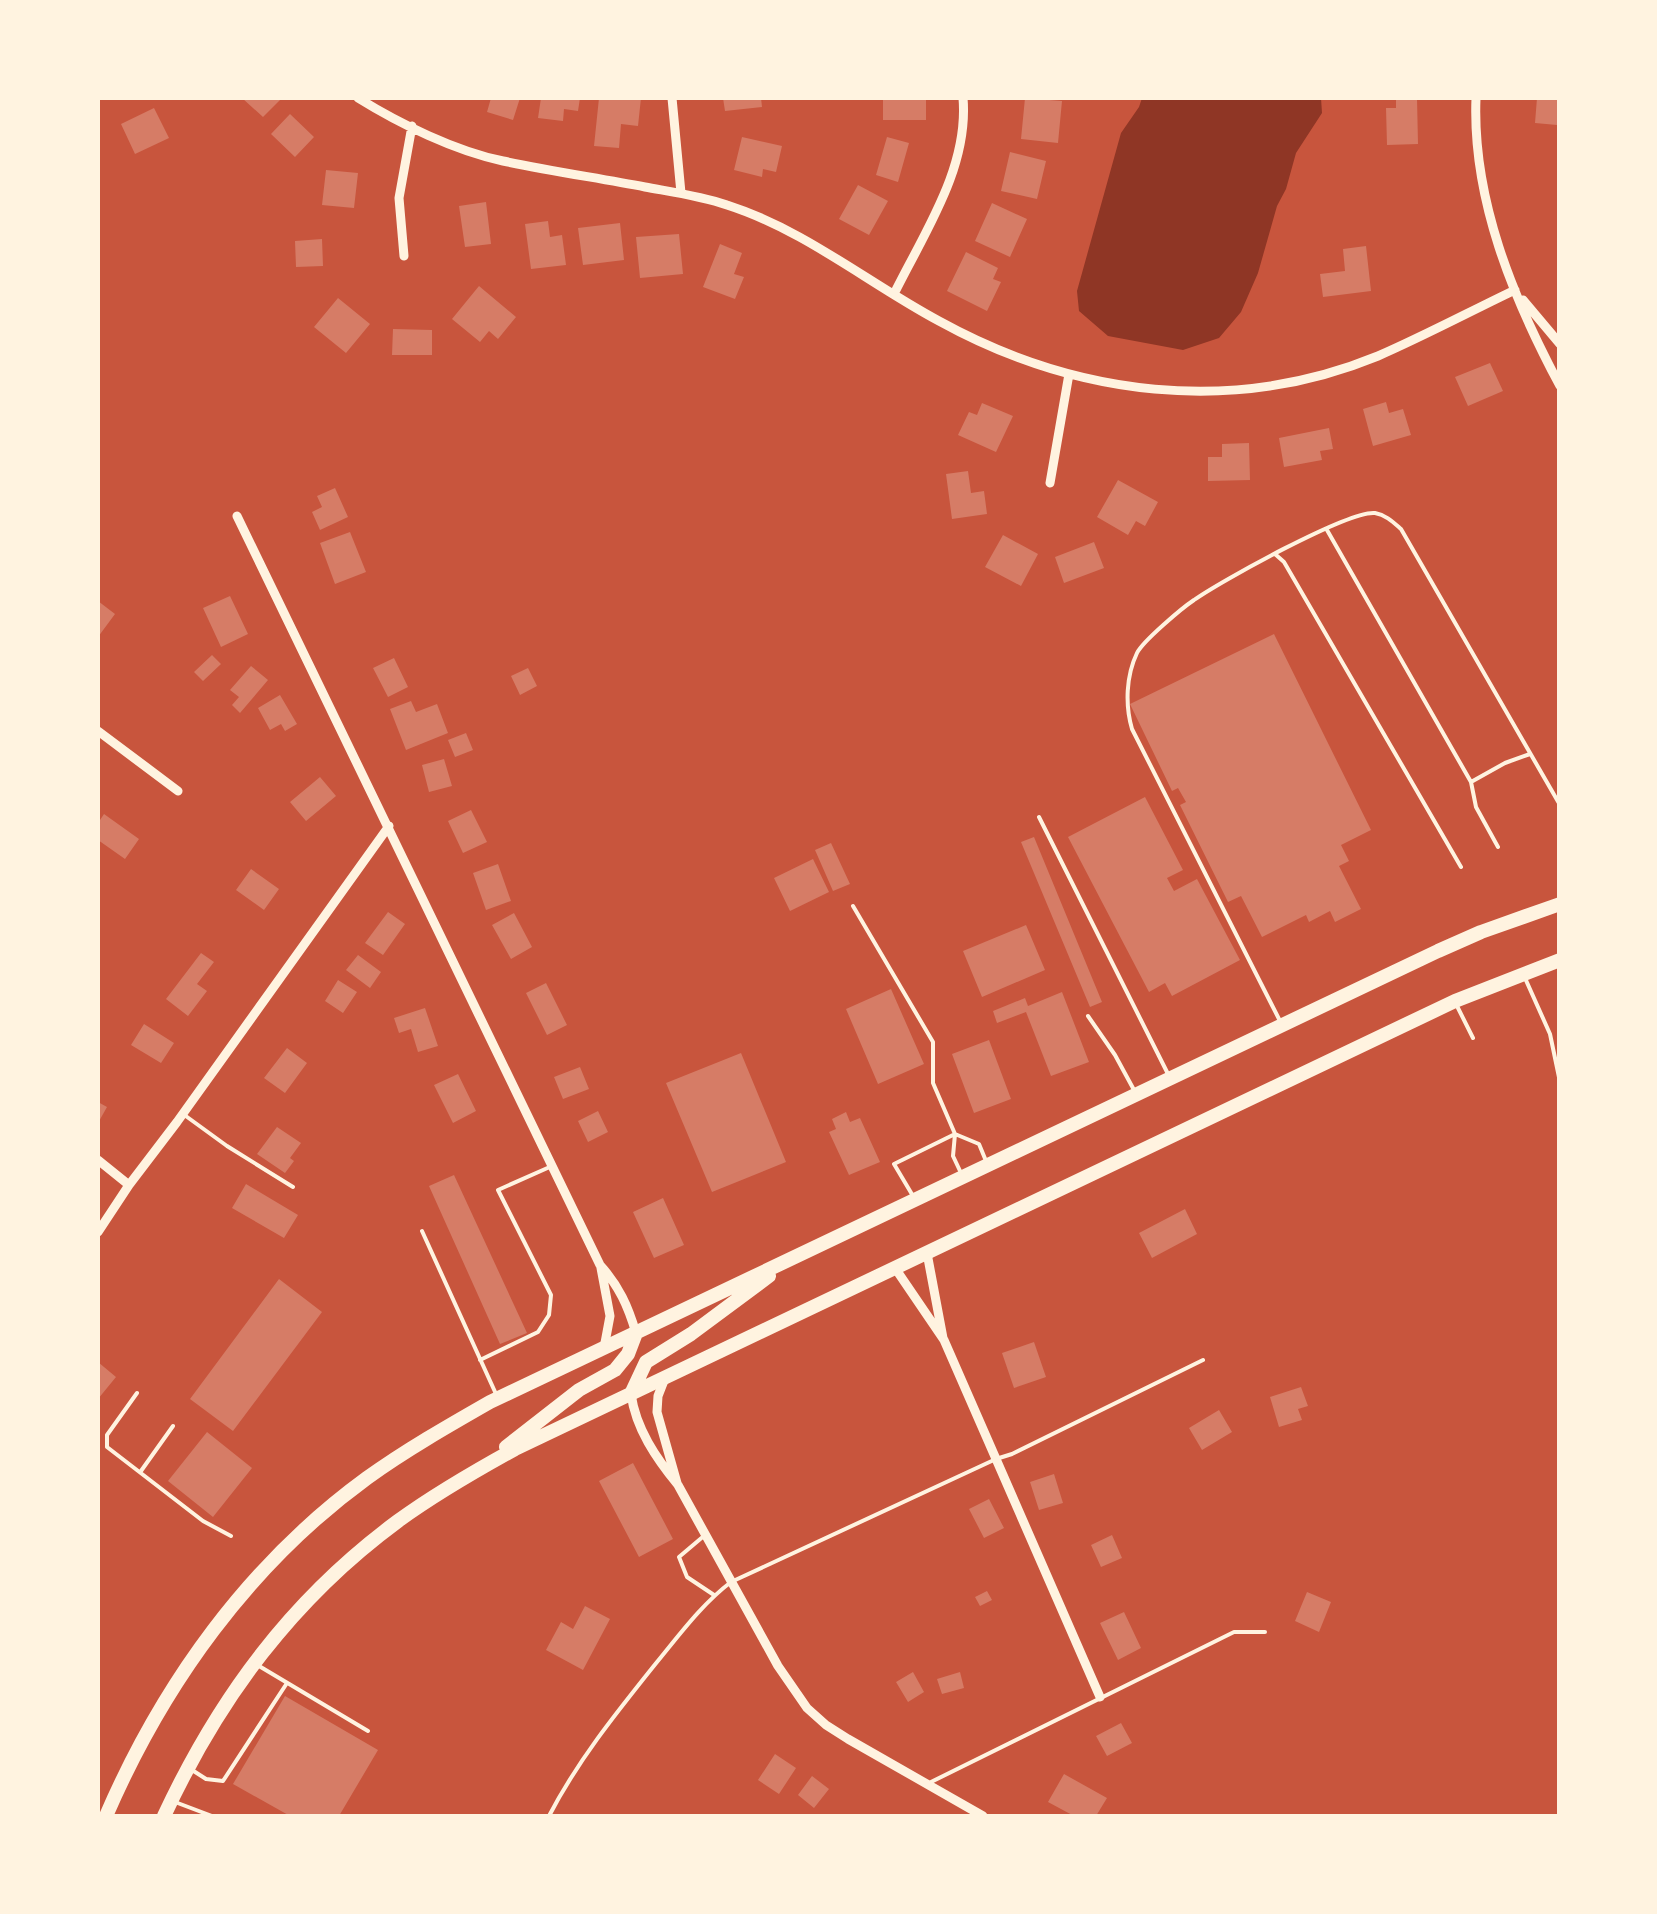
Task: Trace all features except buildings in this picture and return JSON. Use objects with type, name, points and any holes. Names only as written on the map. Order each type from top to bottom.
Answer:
[{"type":"main road","points":[[106,1816],[166,1697],[230,1608],[294,1538],[366,1479],[447,1426],[498,1398],[1438,951],[1560,904]]},
{"type":"main road","points":[[164,1816],[219,1713],[300,1609],[398,1521],[474,1472],[1455,1001],[1560,960]]},
{"type":"main road","points":[[630,1394],[640,1371],[655,1354],[692,1334],[793,1258]]},
{"type":"main road","points":[[474,1472],[561,1403],[615,1370],[628,1354],[636,1333]]},
{"type":"street","points":[[358,98],[459,148],[500,160],[726,204],[779,225],[986,346],[1040,367],[1120,386],[1236,390],[1294,382],[1377,356],[1514,290]]},
{"type":"street","points":[[672,98],[681,194]]},
{"type":"street","points":[[894,294],[949,183],[960,143],[963,98]]},
{"type":"street","points":[[1476,98],[1479,165],[1488,211],[1514,290],[1560,386]]},
{"type":"street","points":[[404,256],[399,198],[412,126]]},
{"type":"street","points":[[1514,290],[1560,344]]},
{"type":"street","points":[[1050,483],[1069,374]]},
{"type":"street","points":[[237,516],[600,1266],[610,1316],[604,1348]]},
{"type":"street","points":[[98,732],[178,791]]},
{"type":"street","points":[[98,1232],[389,826]]},
{"type":"street","points":[[98,1160],[129,1185]]},
{"type":"street","points":[[927,1253],[944,1340]]},
{"type":"street","points":[[600,1266],[616,1282],[636,1333]]},
{"type":"street","points":[[895,1268],[944,1340],[1100,1697]]},
{"type":"street","points":[[665,1378],[657,1412],[678,1485]]},
{"type":"street","points":[[630,1394],[634,1416],[660,1464],[678,1485],[785,1678],[806,1708],[848,1739],[983,1816]]},
{"type":"lane","points":[[1282,1026],[1132,729],[1126,710],[1130,672],[1139,649],[1194,600],[1274,554],[1348,518],[1376,513],[1391,519],[1401,529],[1560,805]]},
{"type":"lane","points":[[1326,528],[1471,782],[1476,807],[1498,847]]},
{"type":"lane","points":[[1274,554],[1284,562],[1461,867]]},
{"type":"lane","points":[[1471,782],[1504,763],[1530,754]]},
{"type":"lane","points":[[1039,816],[1170,1078]]},
{"type":"lane","points":[[853,906],[933,1042],[932,1084],[955,1134],[953,1156],[963,1177]]},
{"type":"lane","points":[[1523,973],[1550,1034],[1560,1082]]},
{"type":"lane","points":[[1455,1001],[1473,1038]]},
{"type":"lane","points":[[1088,1016],[1136,1094]]},
{"type":"lane","points":[[183,1114],[293,1187]]},
{"type":"lane","points":[[915,1200],[894,1164],[955,1134],[979,1144],[988,1165]]},
{"type":"lane","points":[[480,1360],[538,1332],[549,1314],[550,1295],[498,1190],[552,1166]]},
{"type":"lane","points":[[422,1231],[498,1398]]},
{"type":"lane","points":[[549,1816],[596,1738],[714,1595],[730,1582],[1012,1454],[1203,1360]]},
{"type":"lane","points":[[138,1393],[107,1435],[106,1447],[203,1521],[231,1536]]},
{"type":"lane","points":[[140,1472],[173,1426]]},
{"type":"lane","points":[[705,1535],[678,1557],[686,1577],[714,1595]]},
{"type":"lane","points":[[927,1784],[1234,1632],[1265,1632]]},
{"type":"lane","points":[[255,1663],[368,1731]]},
{"type":"lane","points":[[188,1767],[206,1779],[223,1781],[287,1683]]},
{"type":"lane","points":[[172,1800],[212,1816]]},
{"type":"shaded area","points":[[1142,98],[1321,98],[1322,113],[1296,153],[1258,273],[1241,312],[1219,338],[1183,350],[1108,336],[1079,311],[1077,291],[1121,133]]}]
